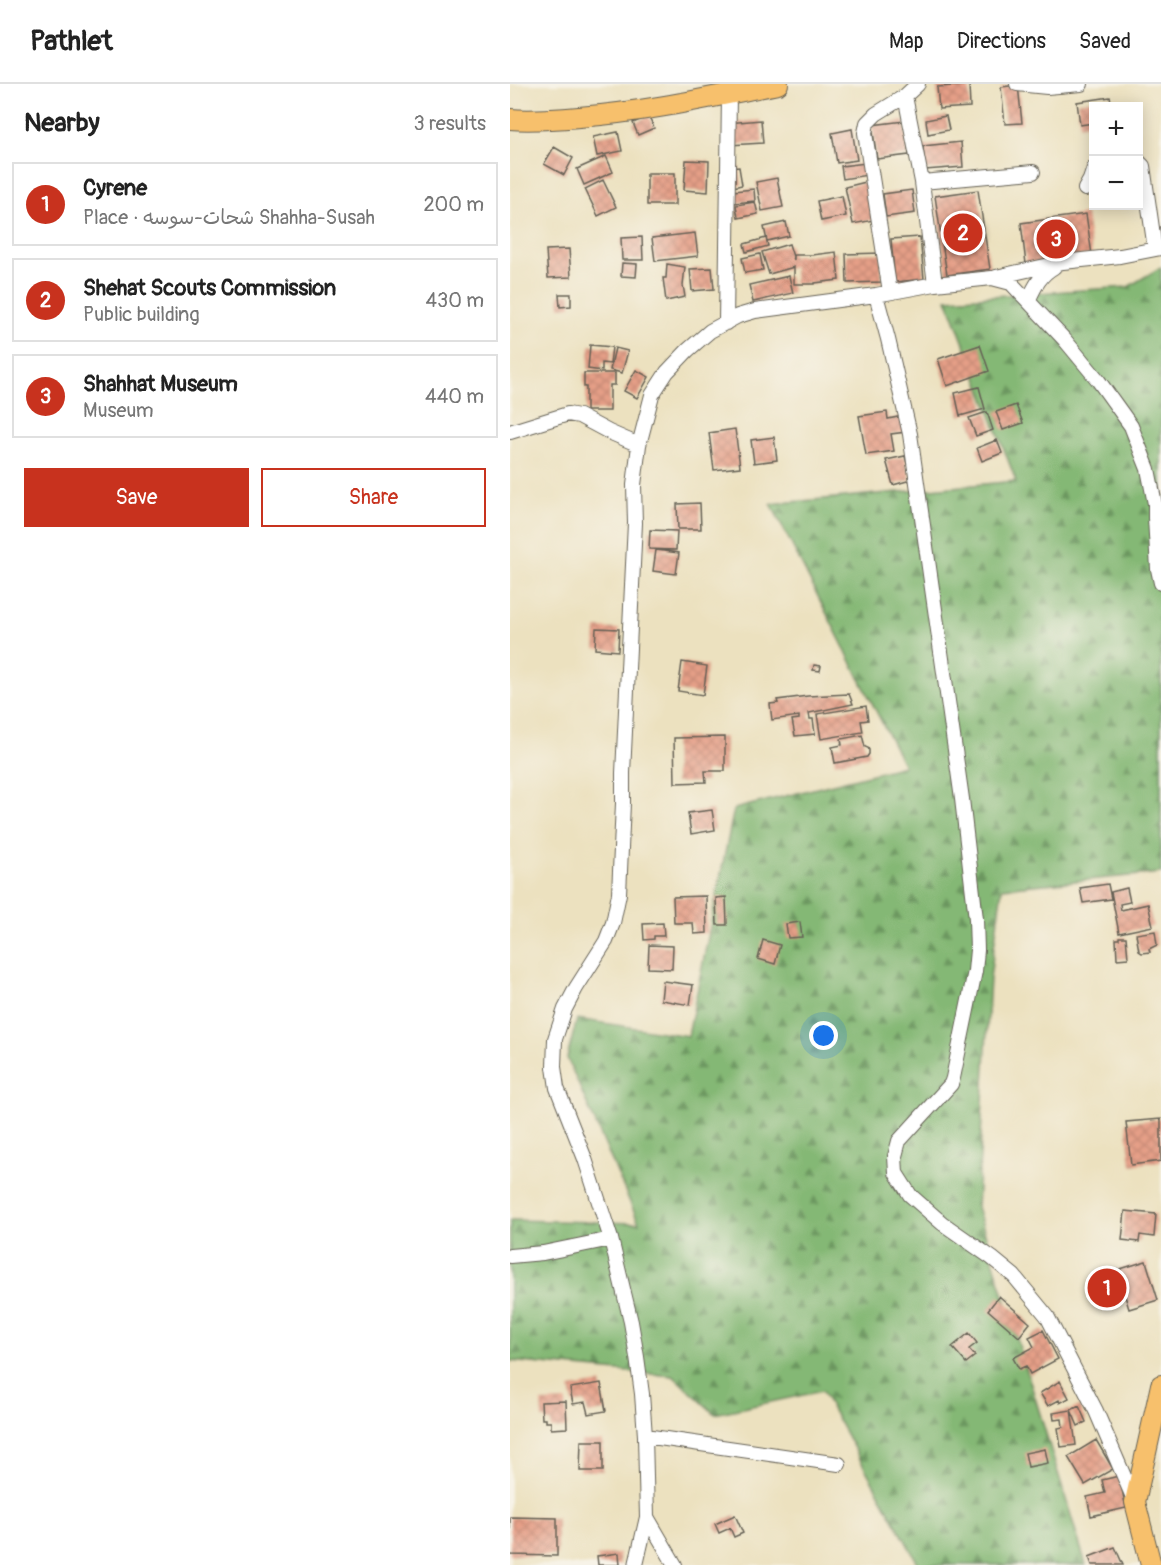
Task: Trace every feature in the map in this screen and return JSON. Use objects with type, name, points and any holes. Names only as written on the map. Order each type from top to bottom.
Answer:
[{"type":"main road","points":[[510,119],[607,115],[714,92],[778,84]]},
{"type":"main road","points":[[1151,1565],[1135,1502],[1161,1385]]},
{"type":"street","points":[[918,84],[905,96],[876,114],[867,123],[865,133],[888,339],[912,445],[962,799],[976,919],[977,950],[972,989],[954,1078],[899,1142],[895,1156],[896,1173],[910,1195],[942,1223],[1014,1276],[1047,1316],[1096,1411],[1135,1502]]},
{"type":"street","points":[[1017,84],[1047,87],[1081,84]]},
{"type":"street","points":[[714,92],[726,323]]},
{"type":"street","points":[[905,96],[922,182],[935,284]]},
{"type":"street","points":[[636,1565],[647,1516],[645,1436],[635,1346],[611,1239],[589,1169],[557,1088],[554,1067],[555,1039],[564,1009],[606,941],[619,894],[635,523],[634,485],[639,445],[652,395],[667,372],[688,350],[710,331],[738,316],[764,309],[992,278],[1063,262],[1158,249],[1143,166]]},
{"type":"street","points":[[922,182],[1033,172]]},
{"type":"street","points":[[1085,189],[1089,182]]},
{"type":"street","points":[[1029,299],[1035,284],[1047,271],[1063,262]]},
{"type":"street","points":[[992,278],[1011,283],[1029,299],[1098,380],[1131,426],[1148,470],[1155,504],[1158,569],[1161,583]]},
{"type":"street","points":[[510,432],[568,414],[579,416],[639,445]]},
{"type":"street","points":[[510,1256],[543,1253],[611,1239]]},
{"type":"street","points":[[645,1436],[839,1464]]},
{"type":"street","points":[[647,1516],[675,1565]]},
{"type":"green space","points":[[1161,267],[1161,873],[1002,888],[990,978],[977,1207],[1086,1565],[919,1565],[822,1391],[715,1414],[673,1376],[510,1361],[510,1220],[639,1223],[567,1058],[577,1019],[688,1036],[734,809],[904,766],[771,504],[1016,481],[947,299],[1128,287]]},
{"type":"building","points":[[969,85],[970,107],[939,109],[937,87]]},
{"type":"building","points":[[1018,85],[1022,123],[1005,124],[1001,87]]},
{"type":"building","points":[[1110,97],[1111,102],[1089,102],[1089,124],[1080,125],[1077,102]]},
{"type":"building","points":[[649,116],[654,128],[638,135],[633,123]]},
{"type":"building","points":[[946,116],[949,130],[928,134],[926,120]]},
{"type":"building","points":[[761,120],[763,143],[729,145],[727,123]]},
{"type":"building","points":[[904,121],[909,155],[877,159],[872,125]]},
{"type":"building","points":[[852,129],[857,160],[837,163],[832,133]]},
{"type":"building","points":[[618,132],[622,151],[597,156],[593,137]]},
{"type":"building","points":[[961,142],[963,167],[925,170],[923,146]]},
{"type":"building","points":[[554,147],[573,158],[564,175],[544,164]]},
{"type":"building","points":[[606,156],[613,172],[584,185],[577,169]]},
{"type":"building","points":[[686,160],[709,161],[708,192],[684,190]]},
{"type":"building","points":[[866,163],[868,175],[843,179],[841,166]]},
{"type":"building","points":[[739,167],[742,185],[733,187],[730,168]]},
{"type":"building","points":[[647,173],[675,173],[675,205],[647,205]]},
{"type":"building","points":[[777,178],[783,207],[762,211],[756,182]]},
{"type":"building","points":[[603,180],[616,207],[598,216],[585,189]]},
{"type":"building","points":[[866,182],[874,220],[853,224],[845,187]]},
{"type":"building","points":[[754,189],[755,201],[734,203],[733,191]]},
{"type":"building","points":[[912,190],[915,213],[886,217],[883,194]]},
{"type":"building","points":[[978,190],[990,269],[947,275],[935,196]]},
{"type":"building","points":[[842,196],[846,216],[821,221],[817,201]]},
{"type":"building","points":[[755,202],[758,214],[738,218],[736,205]]},
{"type":"building","points":[[1086,214],[1092,255],[1026,264],[1021,223]]},
{"type":"building","points":[[786,222],[789,236],[767,241],[764,227]]},
{"type":"building","points":[[695,233],[698,256],[655,261],[652,238]]},
{"type":"building","points":[[642,237],[643,260],[622,260],[621,238]]},
{"type":"building","points":[[920,237],[924,279],[895,282],[891,239]]},
{"type":"building","points":[[766,238],[768,246],[746,252],[744,244]]},
{"type":"building","points":[[789,244],[794,260],[794,255],[836,252],[839,280],[815,284],[794,284],[794,267],[769,274],[762,252]]},
{"type":"building","points":[[569,249],[571,277],[548,278],[546,250]]},
{"type":"building","points":[[882,253],[882,282],[847,283],[846,254]]},
{"type":"building","points":[[760,254],[763,270],[745,273],[742,258]]},
{"type":"building","points":[[622,263],[637,264],[636,277],[621,276]]},
{"type":"building","points":[[667,264],[685,267],[683,285],[685,297],[666,301],[663,278],[666,278]]},
{"type":"building","points":[[712,268],[714,289],[692,291],[690,269]]},
{"type":"building","points":[[789,276],[793,293],[753,302],[749,285]]},
{"type":"building","points":[[559,294],[571,294],[571,306],[560,307]]},
{"type":"building","points":[[590,345],[612,347],[610,364],[602,363],[602,371],[588,369]]},
{"type":"building","points":[[980,345],[989,371],[947,386],[938,359]]},
{"type":"building","points":[[615,348],[628,351],[622,373],[610,370]]},
{"type":"building","points":[[636,370],[649,377],[637,398],[624,391]]},
{"type":"building","points":[[584,373],[615,373],[615,385],[610,385],[610,411],[586,411]]},
{"type":"building","points":[[979,387],[985,409],[960,416],[955,393]]},
{"type":"building","points":[[1016,405],[1023,423],[1003,430],[996,412]]},
{"type":"building","points":[[887,412],[888,419],[903,416],[906,432],[891,434],[894,451],[866,455],[859,416]]},
{"type":"building","points":[[987,412],[993,430],[976,436],[969,418]]},
{"type":"building","points":[[735,429],[740,467],[714,470],[709,433]]},
{"type":"building","points":[[774,437],[777,460],[754,463],[751,440]]},
{"type":"building","points":[[997,440],[1002,453],[982,461],[977,448]]},
{"type":"building","points":[[905,456],[911,480],[893,485],[886,460]]},
{"type":"building","points":[[700,503],[701,529],[678,529],[677,504]]},
{"type":"building","points":[[650,530],[677,531],[676,550],[649,549]]},
{"type":"building","points":[[656,550],[679,553],[676,574],[653,571]]},
{"type":"building","points":[[596,628],[619,629],[618,651],[595,649]]},
{"type":"building","points":[[682,662],[707,666],[703,695],[678,691]]},
{"type":"building","points":[[814,665],[821,666],[820,671],[813,670]]},
{"type":"building","points":[[849,694],[853,704],[809,713],[810,719],[813,719],[815,734],[795,736],[792,720],[799,719],[799,716],[772,720],[770,704],[778,703],[777,700]]},
{"type":"building","points":[[866,706],[868,720],[861,721],[863,732],[821,739],[817,714]]},
{"type":"building","points":[[862,735],[865,747],[869,750],[867,757],[835,763],[832,747],[842,745],[841,739]]},
{"type":"building","points":[[725,737],[725,771],[705,771],[706,782],[675,783],[674,738]]},
{"type":"building","points":[[712,810],[715,830],[691,834],[688,813]]},
{"type":"building","points":[[1108,884],[1111,899],[1083,903],[1080,888]]},
{"type":"building","points":[[1127,888],[1130,902],[1120,904],[1121,910],[1148,904],[1153,926],[1119,933],[1111,892]]},
{"type":"building","points":[[706,896],[707,933],[694,934],[693,923],[674,923],[673,897]]},
{"type":"building","points":[[726,897],[727,925],[717,925],[716,898]]},
{"type":"building","points":[[800,922],[802,937],[788,938],[786,924]]},
{"type":"building","points":[[663,923],[664,936],[654,936],[654,939],[644,940],[643,924]]},
{"type":"building","points":[[1155,931],[1157,945],[1149,949],[1150,952],[1139,951],[1136,934]]},
{"type":"building","points":[[1126,937],[1128,958],[1117,959],[1116,939]]},
{"type":"building","points":[[763,940],[780,945],[775,964],[758,959]]},
{"type":"building","points":[[649,945],[673,946],[672,969],[648,968]]},
{"type":"building","points":[[663,981],[693,985],[690,1005],[661,1000]]},
{"type":"building","points":[[1161,1119],[1161,1161],[1131,1165],[1126,1122]]},
{"type":"building","points":[[1125,1211],[1156,1214],[1154,1237],[1140,1235],[1139,1242],[1122,1240]]},
{"type":"building","points":[[1146,1261],[1158,1300],[1129,1309],[1117,1270]]},
{"type":"building","points":[[999,1296],[1030,1323],[1019,1337],[988,1310]]},
{"type":"building","points":[[1043,1330],[1058,1359],[1030,1374],[1026,1366],[1019,1369],[1013,1358],[1034,1347],[1029,1337]]},
{"type":"building","points":[[969,1333],[977,1343],[969,1349],[975,1356],[966,1363],[952,1347]]},
{"type":"building","points":[[1060,1381],[1069,1398],[1048,1406],[1040,1393]]},
{"type":"building","points":[[601,1383],[606,1411],[588,1414],[585,1402],[573,1404],[570,1388]]},
{"type":"building","points":[[566,1401],[567,1428],[551,1429],[551,1422],[542,1419],[541,1402]]},
{"type":"building","points":[[1079,1406],[1086,1422],[1078,1426],[1071,1410]]},
{"type":"building","points":[[1071,1410],[1076,1445],[1061,1447],[1058,1428],[1063,1427],[1062,1419],[1054,1420],[1053,1413]]},
{"type":"building","points":[[1096,1440],[1113,1469],[1085,1485],[1068,1457]]},
{"type":"building","points":[[581,1441],[603,1441],[603,1471],[580,1471]]},
{"type":"building","points":[[1045,1449],[1048,1463],[1028,1467],[1025,1453]]},
{"type":"building","points":[[1119,1476],[1126,1508],[1091,1516],[1087,1497],[1105,1493],[1102,1480]]},
{"type":"building","points":[[735,1515],[743,1533],[734,1537],[730,1528],[719,1533],[715,1524]]},
{"type":"building","points":[[510,1517],[557,1518],[557,1556],[510,1555]]},
{"type":"building","points":[[1115,1547],[1123,1565],[1092,1565],[1089,1557]]},
{"type":"building","points":[[619,1553],[620,1565],[598,1565],[597,1556]]},
{"type":"place","name":"Shehat Scouts Commission","points":[[963,233]]},
{"type":"place","name":"Shahhat Museum","points":[[1056,239]]},
{"type":"place","name":"Cyrene","points":[[1107,1288]]}]
